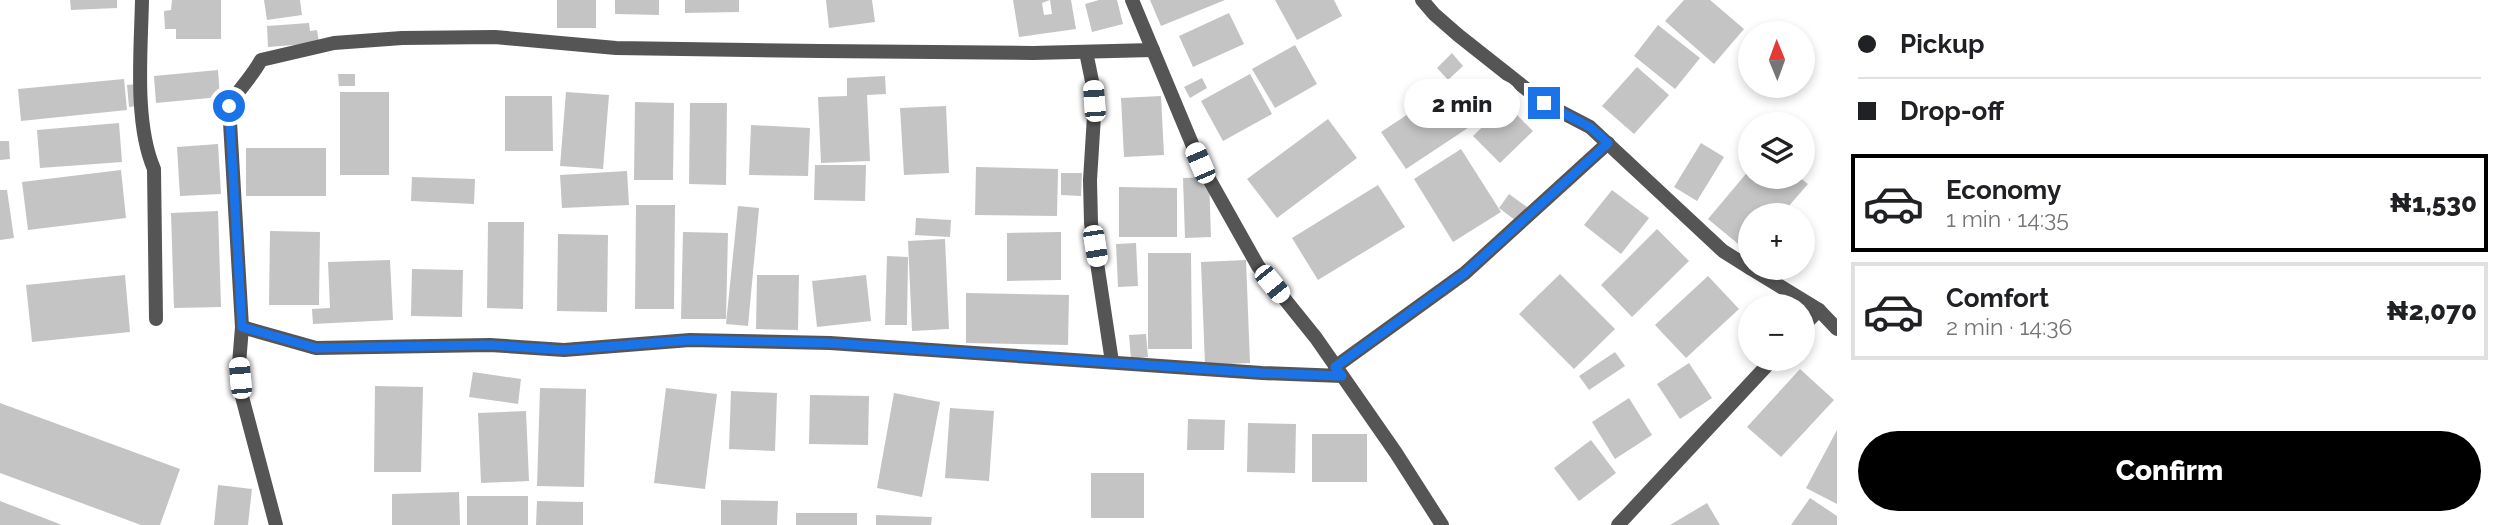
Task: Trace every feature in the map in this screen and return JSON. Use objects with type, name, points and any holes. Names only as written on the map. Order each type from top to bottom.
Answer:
[{"type":"street","points":[[142,0],[141,95],[147,153],[154,169],[156,319]]},
{"type":"street","points":[[1132,0],[1200,163],[1258,266],[1316,338],[1442,525]]},
{"type":"street","points":[[1422,0],[1458,35],[1544,103],[1590,127],[1723,251],[1738,260]]},
{"type":"street","points":[[276,525],[242,393],[239,364],[242,327],[229,106],[252,78],[261,60],[334,43],[402,38],[495,37],[629,48],[1086,52],[1153,50]]},
{"type":"street","points":[[1086,52],[1093,86],[1094,116],[1090,180],[1091,223],[1112,362]]},
{"type":"street","points":[[242,327],[316,348],[476,345],[564,350],[690,340],[802,342],[1262,373],[1339,371],[1465,273],[1608,143]]},
{"type":"street","points":[[1770,280],[1819,310],[1837,328]]},
{"type":"street","points":[[1815,314],[1819,310]]},
{"type":"street","points":[[1618,525],[1762,371]]},
{"type":"building","points":[[70,0],[117,0],[117,8],[71,10]]},
{"type":"building","points":[[172,0],[221,0],[221,39],[176,39],[176,29],[165,29],[164,11],[171,10]]},
{"type":"building","points":[[264,0],[300,0],[302,15],[267,20]]},
{"type":"building","points":[[557,0],[596,0],[596,28],[557,28]]},
{"type":"building","points":[[615,0],[659,0],[659,15],[615,14]]},
{"type":"building","points":[[685,0],[739,0],[739,12],[685,13]]},
{"type":"building","points":[[826,0],[872,0],[875,22],[829,28]]},
{"type":"building","points":[[1013,0],[1050,0],[1071,0],[1076,29],[1019,37]],"holes":[[[1050,0],[1052,14],[1044,15],[1042,3]]]},
{"type":"building","points":[[1099,0],[1117,0],[1123,24],[1092,32],[1085,4]]},
{"type":"building","points":[[1150,0],[1225,0],[1161,26]]},
{"type":"building","points":[[1275,0],[1334,0],[1342,16],[1297,40]]},
{"type":"building","points":[[1684,0],[1710,0],[1738,24],[1738,36],[1714,64],[1665,21]]},
{"type":"building","points":[[1229,13],[1244,44],[1193,67],[1179,36]]},
{"type":"building","points":[[309,23],[310,31],[317,30],[319,43],[268,47],[267,26]]},
{"type":"building","points":[[1658,25],[1700,58],[1675,89],[1634,56]]},
{"type":"building","points":[[1295,45],[1317,84],[1275,108],[1252,69]]},
{"type":"building","points":[[1452,53],[1463,66],[1448,80],[1437,68]]},
{"type":"building","points":[[1637,67],[1669,95],[1634,134],[1602,106]]},
{"type":"building","points":[[218,70],[220,97],[156,103],[154,76]]},
{"type":"building","points":[[338,74],[355,74],[355,86],[339,86]]},
{"type":"building","points":[[1250,74],[1272,114],[1223,141],[1201,101]]},
{"type":"building","points":[[885,76],[886,94],[867,95],[870,161],[821,163],[818,97],[847,96],[847,78]]},
{"type":"building","points":[[1202,78],[1207,88],[1190,98],[1184,87]]},
{"type":"building","points":[[124,79],[127,110],[21,121],[18,89]]},
{"type":"building","points":[[1461,79],[1486,116],[1406,169],[1381,132]]},
{"type":"building","points":[[137,84],[138,106],[129,107],[127,85]]},
{"type":"building","points":[[340,92],[389,92],[389,175],[340,175]]},
{"type":"building","points":[[566,92],[609,95],[603,169],[560,166]]},
{"type":"building","points":[[505,96],[552,96],[553,151],[505,151]]},
{"type":"building","points":[[1161,96],[1164,155],[1124,157],[1121,98]]},
{"type":"building","points":[[635,102],[674,103],[673,180],[634,180]]},
{"type":"building","points":[[690,103],[727,103],[726,185],[689,184]]},
{"type":"building","points":[[1506,104],[1533,131],[1500,163],[1473,136]]},
{"type":"building","points":[[946,106],[949,173],[904,175],[900,108]]},
{"type":"building","points":[[1328,119],[1357,158],[1277,218],[1247,179]]},
{"type":"building","points":[[119,123],[122,162],[40,168],[37,130]]},
{"type":"building","points":[[751,125],[810,128],[808,176],[749,175]]},
{"type":"building","points":[[0,141],[9,141],[10,159],[0,160]]},
{"type":"building","points":[[1701,143],[1724,157],[1697,201],[1674,187]]},
{"type":"building","points":[[218,144],[221,194],[180,196],[177,147]]},
{"type":"building","points":[[246,148],[326,148],[326,196],[246,196]]},
{"type":"building","points":[[1461,149],[1501,212],[1453,242],[1414,179]]},
{"type":"building","points":[[815,165],[866,165],[865,201],[814,200]]},
{"type":"building","points":[[976,167],[1058,169],[1057,216],[975,215]]},
{"type":"building","points":[[121,170],[126,218],[28,230],[22,182]]},
{"type":"building","points":[[627,171],[629,205],[562,208],[560,175]]},
{"type":"building","points":[[1061,173],[1082,173],[1081,196],[1061,195]]},
{"type":"building","points":[[412,177],[475,179],[474,204],[411,201]]},
{"type":"building","points":[[1209,177],[1211,237],[1185,238],[1183,178]]},
{"type":"building","points":[[1738,183],[1738,189],[1804,189],[1791,203],[1738,203],[1738,244],[1708,219]]},
{"type":"building","points":[[1378,185],[1405,227],[1318,280],[1292,238]]},
{"type":"building","points":[[1119,187],[1177,188],[1177,237],[1119,237]]},
{"type":"building","points":[[0,190],[7,190],[14,238],[0,240]]},
{"type":"building","points":[[1612,190],[1649,218],[1621,254],[1584,225]]},
{"type":"building","points":[[1509,194],[1530,209],[1519,223],[1499,208]]},
{"type":"building","points":[[636,205],[675,205],[674,309],[635,309]]},
{"type":"building","points":[[738,206],[759,208],[748,326],[726,324]]},
{"type":"building","points":[[218,211],[221,307],[174,308],[171,213]]},
{"type":"building","points":[[916,218],[951,220],[950,237],[915,235]]},
{"type":"building","points":[[488,222],[524,222],[523,309],[487,308]]},
{"type":"building","points":[[1657,229],[1689,261],[1632,317],[1601,285]]},
{"type":"building","points":[[270,231],[320,232],[319,305],[269,305]]},
{"type":"building","points":[[683,232],[728,233],[726,319],[681,319]]},
{"type":"building","points":[[1061,232],[1061,280],[1007,281],[1007,233]]},
{"type":"building","points":[[558,234],[608,235],[607,312],[557,311]]},
{"type":"building","points":[[945,239],[949,329],[912,331],[908,241]]},
{"type":"building","points":[[1136,243],[1138,286],[1118,287],[1116,244]]},
{"type":"building","points":[[1148,253],[1191,253],[1192,349],[1148,349]]},
{"type":"building","points":[[887,256],[908,257],[907,325],[885,325]]},
{"type":"building","points":[[390,260],[393,320],[313,324],[312,309],[330,308],[328,262]]},
{"type":"building","points":[[1246,260],[1250,363],[1205,365],[1201,262]]},
{"type":"building","points":[[412,269],[463,270],[462,317],[411,316]]},
{"type":"building","points":[[1560,274],[1615,329],[1574,369],[1519,314]]},
{"type":"building","points":[[125,275],[130,332],[32,342],[26,285]]},
{"type":"building","points":[[757,275],[799,275],[798,330],[756,329]]},
{"type":"building","points":[[866,275],[871,321],[817,327],[812,281]]},
{"type":"building","points":[[1708,276],[1738,308],[1686,358],[1655,325]]},
{"type":"building","points":[[966,293],[1069,295],[1068,345],[966,343]]},
{"type":"building","points":[[1146,334],[1148,357],[1131,359],[1129,335]]},
{"type":"building","points":[[1615,352],[1625,366],[1589,390],[1579,376]]},
{"type":"building","points":[[1689,363],[1712,398],[1680,419],[1657,384]]},
{"type":"building","points":[[1798,371],[1802,371],[1834,400],[1781,457],[1747,427]]},
{"type":"building","points":[[473,372],[521,379],[518,404],[469,397]]},
{"type":"building","points":[[375,386],[423,387],[421,472],[374,472]]},
{"type":"building","points":[[540,388],[586,389],[584,487],[537,486]]},
{"type":"building","points":[[666,388],[717,394],[705,489],[654,483]]},
{"type":"building","points":[[731,391],[777,393],[775,451],[729,449]]},
{"type":"building","points":[[894,393],[940,402],[922,497],[877,488]]},
{"type":"building","points":[[810,395],[869,396],[868,445],[809,444]]},
{"type":"building","points":[[1629,398],[1652,435],[1615,459],[1592,422]]},
{"type":"building","points":[[0,403],[180,469],[160,525],[141,525],[0,473]]},
{"type":"building","points":[[950,408],[994,411],[989,481],[945,478]]},
{"type":"building","points":[[526,411],[529,481],[481,483],[478,413]]},
{"type":"building","points":[[1188,419],[1225,420],[1224,450],[1187,450]]},
{"type":"building","points":[[1248,423],[1296,424],[1295,473],[1247,472]]},
{"type":"building","points":[[1837,430],[1837,504],[1806,488]]},
{"type":"building","points":[[1312,434],[1367,434],[1367,482],[1312,482]]},
{"type":"building","points":[[1591,440],[1616,473],[1579,501],[1554,468]]},
{"type":"building","points":[[1091,473],[1144,473],[1144,518],[1091,518]]},
{"type":"building","points":[[218,485],[252,489],[248,525],[214,525]]},
{"type":"building","points":[[459,492],[460,525],[392,525],[392,494]]},
{"type":"building","points":[[467,496],[528,496],[528,525],[467,525]]},
{"type":"building","points":[[1810,498],[1837,516],[1837,525],[1791,525]]},
{"type":"building","points":[[721,500],[778,501],[777,525],[721,525]]},
{"type":"building","points":[[0,501],[62,525],[0,525]]},
{"type":"building","points":[[537,501],[583,502],[583,525],[536,525]]},
{"type":"building","points":[[1707,503],[1720,525],[1670,525]]},
{"type":"building","points":[[796,513],[857,513],[857,525],[796,525]]},
{"type":"building","points":[[876,515],[932,517],[931,525],[876,525]]},
{"type":"route","points":[[229,106],[242,327],[316,348],[490,345],[564,350],[690,340],[830,343],[1262,373],[1342,376],[1335,367],[1465,273],[1608,143],[1590,127],[1544,103]]}]
